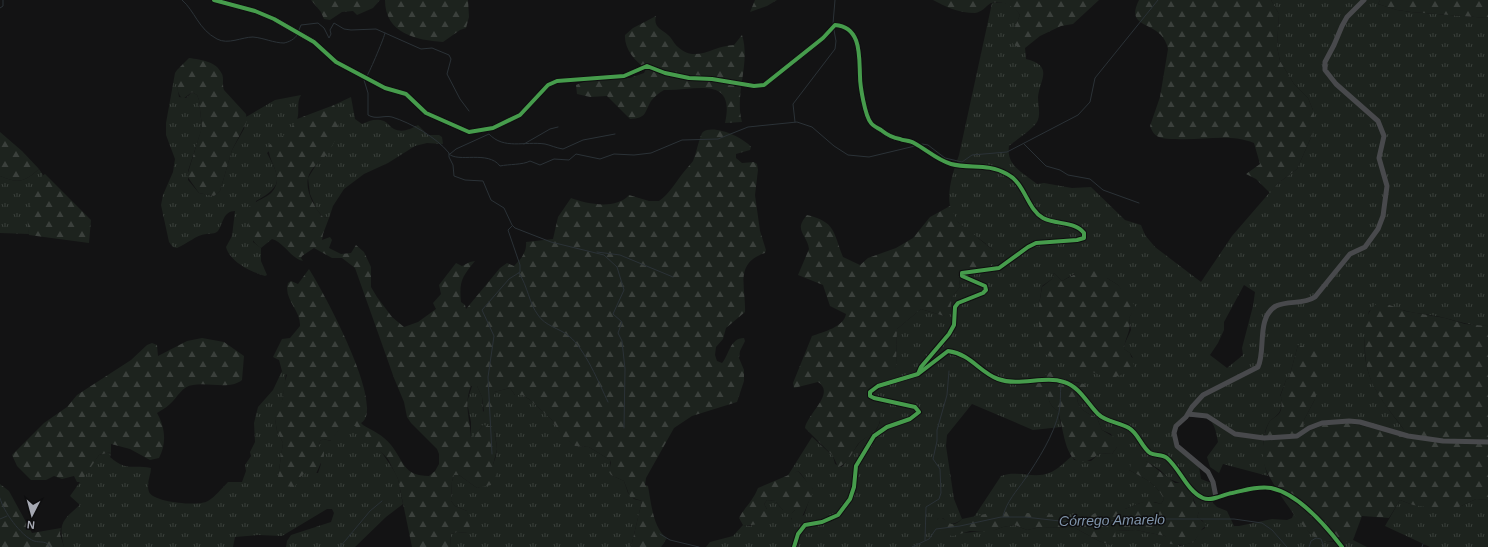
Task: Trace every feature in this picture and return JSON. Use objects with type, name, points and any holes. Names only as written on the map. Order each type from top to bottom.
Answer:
[{"type":"street","points":[[214,0],[255,11],[274,19],[314,42],[336,62],[385,88],[406,94],[426,113],[469,132],[493,128],[520,115],[548,85],[557,81],[624,76],[646,66],[665,73],[689,78],[712,79],[754,86],[764,85],[823,38],[832,26],[835,25],[845,27],[853,36],[858,49],[860,57],[860,76],[866,112],[871,123],[893,137],[913,142],[940,160],[952,164],[982,166],[1007,173],[1020,185],[1038,214],[1053,221],[1075,226],[1081,229],[1084,233],[1084,238],[1078,240],[1036,243],[999,268],[962,272],[962,276],[985,286],[986,290],[983,293],[958,303],[955,307],[954,325],[949,334],[921,367],[918,374]]},
{"type":"street","points":[[1216,497],[1213,482],[1208,472],[1177,446],[1174,433],[1176,426],[1203,395],[1258,367],[1261,361],[1264,325],[1267,316],[1274,307],[1290,302],[1308,301],[1314,297],[1350,254],[1365,247],[1381,223],[1387,186],[1379,158],[1384,136],[1378,121],[1336,84],[1325,70],[1325,62],[1347,17],[1364,0]]},
{"type":"street","points":[[794,547],[798,534],[805,525],[830,519],[838,515],[845,508],[854,487],[856,466],[874,436],[887,427],[910,419],[920,412],[915,407],[874,398],[870,396],[870,392],[878,386],[918,374],[948,351],[968,359],[986,372],[1003,381],[1030,382],[1052,380],[1065,382],[1075,388],[1099,415],[1130,428],[1149,452],[1167,457],[1200,496],[1208,499],[1260,488],[1280,491],[1304,505],[1327,528],[1342,547]]},
{"type":"street","points":[[1188,414],[1206,416],[1235,434],[1264,438],[1297,436],[1309,428],[1322,423],[1349,421],[1360,422],[1408,436],[1443,441],[1488,442]]},
{"type":"green space","points":[[311,0],[380,0],[373,8],[357,15],[353,11],[342,12],[330,20],[324,19],[321,12]]},
{"type":"green space","points":[[385,0],[468,0],[469,17],[466,28],[460,30],[443,42],[413,37],[396,28],[390,21],[386,11]]},
{"type":"green space","points":[[755,0],[777,0],[767,6],[750,12]]},
{"type":"green space","points":[[933,0],[1099,0],[1073,24],[1061,26],[1040,36],[1025,48],[1019,48],[1013,44],[1014,29],[1020,15],[1011,6],[995,2],[975,13],[969,13],[953,9]]},
{"type":"green space","points":[[1139,0],[1271,0],[1279,14],[1277,47],[1280,61],[1294,84],[1308,98],[1315,119],[1313,133],[1297,169],[1277,184],[1270,193],[1256,179],[1246,174],[1260,164],[1254,143],[1235,138],[1167,139],[1159,137],[1153,133],[1150,126],[1160,97],[1168,49],[1164,39],[1159,33],[1136,17],[1135,10]]},
{"type":"green space","points":[[1271,0],[1380,0],[1378,4],[1397,10],[1488,18],[1488,326],[1471,325],[1438,316],[1408,312],[1387,304],[1369,311],[1365,350],[1366,365],[1370,379],[1385,405],[1408,435],[1348,423],[1324,422],[1315,429],[1306,432],[1303,429],[1304,420],[1315,399],[1298,345],[1289,378],[1286,380],[1280,396],[1282,398],[1280,412],[1270,421],[1263,441],[1264,463],[1268,476],[1223,464],[1219,473],[1210,467],[1207,457],[1218,442],[1215,428],[1210,420],[1187,417],[1178,425],[1175,435],[1180,447],[1199,466],[1201,479],[1214,484],[1213,503],[1217,507],[1227,511],[1234,526],[1272,519],[1287,520],[1292,518],[1294,513],[1310,533],[1327,542],[1353,540],[1367,547],[706,547],[710,542],[733,536],[743,525],[751,526],[767,509],[764,504],[767,500],[775,501],[783,510],[795,510],[792,513],[791,519],[793,520],[804,515],[813,489],[798,471],[787,477],[812,437],[833,456],[835,464],[842,467],[860,442],[877,429],[880,422],[871,390],[896,367],[897,329],[921,309],[944,316],[952,297],[960,287],[958,271],[973,271],[993,250],[959,223],[950,208],[949,199],[951,181],[959,155],[992,3],[1005,3],[1017,11],[1020,15],[1014,29],[1019,48],[1025,48],[1026,59],[1035,62],[1043,69],[1038,97],[1038,119],[1032,128],[1009,146],[1010,159],[1013,164],[1037,184],[1044,183],[1072,188],[1091,187],[1125,220],[1141,225],[1145,235],[1155,247],[1201,282],[1232,236],[1277,184],[1297,169],[1313,133],[1313,110],[1308,98],[1294,84],[1280,61],[1277,47],[1279,14]],"holes":[[[1054,273],[1062,281],[1074,274],[1107,278],[1118,285],[1134,309],[1129,318],[1131,330],[1124,349],[1130,353],[1133,358],[1039,305],[1042,286],[1052,279]],[[1244,285],[1255,292],[1253,306],[1242,348],[1243,355],[1227,368],[1210,355],[1224,330],[1224,322]],[[1064,377],[1069,381],[1081,383],[1087,387],[1077,398],[1079,405],[1084,411],[1097,418],[1102,430],[1111,434],[1117,447],[1112,454],[1100,453],[1091,461],[1074,460],[1072,456],[1055,470],[1043,475],[1007,474],[1001,476],[974,517],[1090,517],[1095,513],[1125,509],[1140,503],[1155,502],[1161,504],[1164,499],[1161,493],[1149,482],[1129,470],[1146,461],[1160,470],[1169,479],[1180,483],[1193,498],[1199,512],[1197,517],[1203,521],[1205,528],[1200,531],[1194,542],[1180,546],[1165,536],[1136,530],[1115,531],[1111,545],[1099,541],[1075,528],[1041,527],[1027,530],[1015,525],[995,530],[963,533],[937,519],[943,518],[948,524],[955,523],[962,519],[954,499],[946,446],[947,435],[972,404],[1033,430],[1061,427],[1058,411],[1050,403],[1046,389]]]},
{"type":"green space","points":[[1380,0],[1488,0],[1488,18],[1397,10],[1378,4]]},
{"type":"green space","points":[[656,16],[655,20],[658,27],[669,36],[678,47],[685,52],[692,54],[698,54],[734,45],[742,35],[745,57],[740,100],[742,122],[725,123],[727,108],[724,97],[718,91],[710,88],[664,90],[651,101],[646,112],[642,116],[630,119],[607,96],[590,97],[577,94],[576,85],[588,80],[630,78],[644,73],[646,69],[628,50],[625,35],[633,28]]},
{"type":"green space","points":[[189,58],[208,62],[216,66],[223,76],[224,90],[246,114],[247,121],[232,150],[220,191],[214,196],[199,193],[187,176],[202,127],[199,100],[197,95],[192,92],[183,99],[178,90],[177,70]]},
{"type":"green space","points":[[177,70],[179,97],[186,98],[192,92],[197,95],[199,100],[202,128],[188,171],[188,180],[199,193],[214,196],[220,191],[232,150],[244,129],[246,117],[275,100],[301,95],[298,117],[295,125],[284,138],[267,153],[277,176],[275,186],[265,196],[256,201],[253,242],[261,248],[261,261],[267,275],[265,276],[242,266],[236,262],[228,252],[226,247],[232,236],[235,211],[226,215],[220,228],[215,233],[199,236],[177,248],[173,247],[169,242],[161,205],[163,195],[173,172],[175,159],[166,135],[166,123],[175,73]]},
{"type":"green space","points":[[351,97],[355,119],[362,124],[373,120],[381,120],[394,129],[400,131],[418,125],[428,135],[439,135],[442,137],[443,144],[427,143],[415,146],[388,163],[364,174],[344,189],[333,206],[329,218],[323,217],[317,210],[310,194],[308,178],[316,165],[327,153],[335,139],[336,110],[334,105]]},
{"type":"green space","points":[[334,105],[337,111],[339,124],[334,142],[327,154],[309,174],[307,183],[309,194],[317,209],[323,217],[329,218],[322,240],[330,237],[332,240],[329,248],[341,254],[351,253],[356,245],[364,252],[371,267],[371,287],[392,317],[404,327],[418,322],[436,309],[433,303],[441,294],[439,285],[456,263],[462,266],[475,261],[464,275],[461,284],[461,302],[465,305],[466,309],[500,268],[507,263],[514,266],[519,261],[523,255],[526,242],[553,239],[558,217],[571,198],[593,204],[617,203],[629,195],[649,201],[659,201],[693,161],[702,134],[708,130],[721,131],[736,136],[751,147],[750,150],[736,154],[736,158],[742,163],[754,162],[757,164],[758,170],[755,195],[760,231],[766,250],[765,253],[755,257],[745,269],[745,312],[726,328],[723,339],[716,347],[715,355],[717,361],[722,363],[733,344],[739,339],[744,338],[745,341],[740,351],[739,358],[744,370],[744,381],[737,402],[692,416],[674,428],[646,478],[645,485],[648,486],[656,522],[662,534],[667,538],[661,547],[631,547],[642,501],[630,497],[624,481],[611,475],[609,472],[611,463],[610,460],[589,447],[575,446],[562,436],[552,420],[529,399],[522,395],[515,395],[510,388],[494,392],[495,412],[492,421],[485,419],[482,397],[477,386],[471,386],[467,406],[471,440],[483,425],[494,427],[497,449],[493,465],[497,473],[491,485],[477,488],[459,475],[454,475],[452,481],[451,501],[455,506],[467,511],[470,528],[468,533],[457,532],[451,534],[450,547],[412,547],[398,479],[388,459],[355,426],[344,427],[338,431],[332,441],[323,439],[320,441],[319,446],[324,452],[324,456],[315,476],[305,473],[298,479],[295,487],[283,486],[278,477],[283,443],[277,431],[275,419],[276,412],[283,398],[284,384],[287,375],[282,371],[279,360],[273,357],[282,339],[290,338],[300,326],[300,320],[288,294],[288,283],[291,281],[298,284],[309,269],[338,323],[350,348],[359,373],[366,395],[367,413],[361,423],[388,442],[405,466],[414,473],[429,476],[435,471],[439,464],[439,454],[437,449],[407,417],[404,402],[355,268],[342,258],[332,258],[314,248],[302,256],[301,258],[303,261],[294,257],[277,241],[272,239],[261,248],[256,244],[250,235],[248,225],[249,207],[270,194],[276,186],[276,174],[270,157],[269,145],[285,134],[297,119]]},
{"type":"green space","points":[[0,132],[22,151],[39,169],[29,177],[17,181],[0,176]]},
{"type":"green space","points":[[39,169],[43,175],[28,229],[29,234],[0,233],[0,176],[17,181],[29,177]]},
{"type":"green space","points":[[45,174],[91,220],[89,243],[29,235],[28,221],[33,193],[40,178]]},
{"type":"green space","points":[[950,206],[958,222],[993,250],[993,260],[989,269],[958,271],[960,287],[952,297],[950,311],[944,316],[921,309],[897,329],[896,367],[891,377],[871,390],[872,394],[881,404],[879,425],[873,433],[858,444],[844,464],[838,467],[833,456],[805,428],[810,416],[822,398],[824,392],[823,387],[818,382],[794,388],[793,383],[812,336],[837,326],[844,319],[846,314],[830,306],[823,285],[798,275],[809,249],[801,229],[803,220],[807,215],[823,221],[832,229],[843,257],[860,265],[868,258],[896,248],[913,238],[930,217]]},
{"type":"green space","points":[[1105,270],[1107,278],[1118,285],[1136,307],[1129,318],[1130,327],[1124,349],[1130,353],[1135,369],[1111,379],[1039,352],[1039,305],[1042,287],[1052,279],[1054,273],[1062,281],[1081,271]]},
{"type":"green space","points":[[1378,303],[1387,304],[1405,311],[1445,318],[1465,324],[1488,326],[1488,500],[1476,499],[1459,507],[1439,509],[1413,505],[1400,500],[1389,518],[1362,516],[1353,540],[1347,541],[1344,545],[1338,540],[1322,542],[1305,528],[1286,504],[1270,478],[1263,459],[1265,434],[1270,421],[1278,415],[1281,410],[1282,398],[1280,397],[1286,380],[1289,378],[1298,345],[1322,352],[1315,399],[1304,420],[1303,429],[1306,431],[1316,429],[1327,421],[1337,418],[1345,419],[1348,423],[1407,435],[1376,391],[1369,374],[1365,356],[1366,320],[1371,309]]},
{"type":"green space","points":[[202,338],[224,342],[244,356],[242,380],[231,385],[199,384],[189,386],[183,390],[173,402],[157,413],[162,424],[164,435],[162,452],[159,458],[150,460],[130,449],[111,444],[111,452],[99,455],[81,482],[77,482],[74,476],[62,479],[54,476],[46,480],[31,480],[17,466],[12,455],[44,423],[67,407],[77,395],[131,360],[147,345],[152,343],[157,345],[158,356],[187,341]]},
{"type":"green space","points":[[1059,369],[1064,372],[1067,381],[1084,384],[1087,387],[1085,393],[1077,398],[1079,405],[1084,411],[1097,418],[1102,430],[1117,439],[1117,447],[1112,454],[1100,453],[1088,460],[1080,462],[1073,458],[1068,451],[1058,411],[1050,403],[1046,390],[1036,391],[1030,387],[1033,382],[1052,371]]},
{"type":"green space","points":[[282,371],[286,373],[283,398],[275,419],[277,431],[283,443],[278,477],[298,479],[305,473],[318,473],[321,464],[319,446],[320,441],[323,439],[331,441],[335,434],[341,429],[348,425],[352,425],[361,429],[380,450],[398,479],[403,504],[386,517],[355,547],[286,547],[287,541],[291,535],[331,522],[334,513],[332,509],[327,509],[282,536],[258,535],[235,537],[233,547],[64,547],[61,533],[63,523],[65,519],[80,505],[70,496],[99,455],[111,452],[110,457],[116,462],[125,466],[151,468],[148,485],[149,492],[152,496],[167,501],[195,504],[203,503],[213,497],[228,482],[242,482],[246,471],[245,465],[251,456],[250,452],[255,442],[254,423],[258,407],[273,390]]},
{"type":"green space","points":[[472,386],[477,386],[482,397],[483,412],[494,398],[494,392],[510,388],[515,395],[522,395],[529,399],[552,420],[562,435],[575,446],[589,447],[610,460],[611,475],[624,481],[628,493],[634,499],[642,501],[631,547],[450,547],[451,534],[457,532],[468,533],[467,511],[455,506],[451,501],[452,481],[454,475],[459,475],[477,488],[486,485],[497,449],[495,432],[483,425],[471,441],[471,422],[467,402]]},
{"type":"green space","points":[[1133,457],[1141,457],[1175,483],[1185,483],[1196,494],[1193,498],[1194,503],[1201,507],[1197,517],[1207,525],[1202,529],[1194,542],[1184,545],[1170,544],[1165,536],[1136,530],[1115,531],[1116,539],[1111,545],[1099,541],[1075,528],[1041,527],[1027,530],[1015,525],[1003,527],[990,532],[970,531],[953,536],[946,535],[935,527],[935,522],[940,517],[950,524],[955,524],[962,519],[999,511],[1089,517],[1101,509],[1125,509],[1149,501],[1161,504],[1164,499],[1161,493],[1149,482],[1129,470]]},
{"type":"green space","points":[[798,471],[814,490],[802,517],[792,520],[790,515],[795,510],[783,510],[775,501],[767,500],[764,504],[768,511],[768,518],[756,524],[743,525],[739,518],[754,497],[758,488]]},
{"type":"green space","points":[[0,484],[9,491],[32,533],[61,528],[60,534],[64,547],[0,547]]},
{"type":"green space","points":[[1476,499],[1488,500],[1488,547],[1430,547],[1385,526],[1400,500],[1413,505],[1459,507]]},
{"type":"waterway","points":[[0,8],[3,6],[3,0]]},
{"type":"waterway","points":[[182,0],[205,30],[221,41],[253,37],[284,43],[292,40],[297,35]]},
{"type":"waterway","points":[[833,24],[835,0]]},
{"type":"waterway","points":[[922,144],[928,145],[945,158],[962,162],[972,155],[1007,152],[1078,115],[1090,102],[1095,78],[1158,0]]},
{"type":"waterway","points":[[299,30],[301,25],[318,23],[324,28],[329,38],[331,34],[330,30],[334,23],[344,29],[376,29],[421,49],[432,48],[449,55],[451,59],[447,74],[460,99],[469,111]]},
{"type":"waterway","points":[[795,122],[793,104],[835,49],[836,41],[834,30]]},
{"type":"waterway","points":[[367,76],[385,33]]},
{"type":"waterway","points":[[364,80],[368,93],[368,115],[374,117],[392,117],[423,131],[437,141],[449,153],[449,157],[453,165],[454,176],[465,180],[483,181],[491,200],[504,208],[515,228],[551,242],[604,255],[617,267],[624,290],[613,314],[622,322],[618,333],[622,341],[625,369],[624,428]]},
{"type":"waterway","points":[[449,154],[459,157],[488,159],[495,161],[500,166],[530,161],[540,165],[554,159],[569,160],[576,154],[600,159],[614,154],[634,155],[651,153],[682,140],[718,139],[748,127],[797,122],[812,127],[834,146],[848,155],[869,157],[915,146]]},
{"type":"waterway","points":[[524,144],[550,129],[558,127]]},
{"type":"waterway","points":[[450,154],[456,149],[489,134],[501,142],[515,144],[537,143],[563,149],[583,140],[615,134]]},
{"type":"waterway","points":[[1024,144],[1046,166],[1060,170],[1068,175],[1090,179],[1103,190],[1139,203]]},
{"type":"waterway","points":[[492,454],[488,377],[494,336],[482,310],[509,279],[520,272],[520,265],[508,230],[512,226]]},
{"type":"waterway","points":[[597,252],[620,255],[673,277]]},
{"type":"waterway","points":[[519,273],[532,305],[538,315],[544,322],[569,336],[581,349],[608,402]]},
{"type":"waterway","points":[[925,540],[926,507],[939,499],[941,493],[940,469],[933,459],[937,441],[937,430],[947,395],[949,371]]},
{"type":"waterway","points":[[1003,516],[1009,501],[1045,447],[1057,421],[1060,409],[1061,384]]},
{"type":"waterway","points":[[0,498],[5,510],[18,529],[34,541],[47,543],[50,547]]},
{"type":"waterway","points":[[340,547],[370,511],[382,501]]},
{"type":"waterway","points":[[0,519],[7,516]]},
{"type":"waterway","name":"Córrego Amarelo","points":[[912,547],[929,539],[936,529],[960,526],[1001,517],[1025,517],[1077,523],[1099,523],[1122,519],[1234,519],[1262,523],[1272,530],[1287,547]]},
{"type":"waterway","points":[[660,534],[670,540],[699,547]]},
{"type":"waterway","name":"Córrego Amarelo","points":[[1309,547],[1311,541],[1316,538],[1321,539],[1324,547]]},
{"type":"cycle path","points":[[214,0],[255,11],[274,19],[314,42],[336,62],[385,88],[406,94],[426,113],[469,132],[493,128],[520,115],[548,85],[557,81],[624,76],[647,66],[665,73],[689,78],[712,79],[754,86],[764,85],[823,38],[835,25],[844,27],[855,37],[859,52],[860,81],[863,101],[869,119],[873,125],[892,137],[912,142],[951,164],[993,168],[1007,174],[1018,183],[1033,209],[1043,218],[1076,227],[1084,233],[1084,238],[1077,240],[1036,243],[999,268],[962,273],[962,276],[985,286],[986,290],[983,293],[958,303],[955,307],[954,325],[949,334],[921,367],[918,374]]},
{"type":"cycle path","points":[[794,547],[798,534],[805,525],[822,522],[838,515],[850,499],[854,487],[856,466],[874,436],[887,427],[910,419],[919,412],[915,407],[874,398],[870,396],[870,392],[878,386],[918,374],[948,351],[969,359],[985,372],[998,379],[1015,382],[1056,380],[1070,384],[1079,391],[1101,417],[1129,428],[1135,433],[1150,453],[1167,458],[1197,495],[1210,499],[1257,488],[1271,488],[1281,491],[1292,497],[1311,512],[1342,547]]}]
